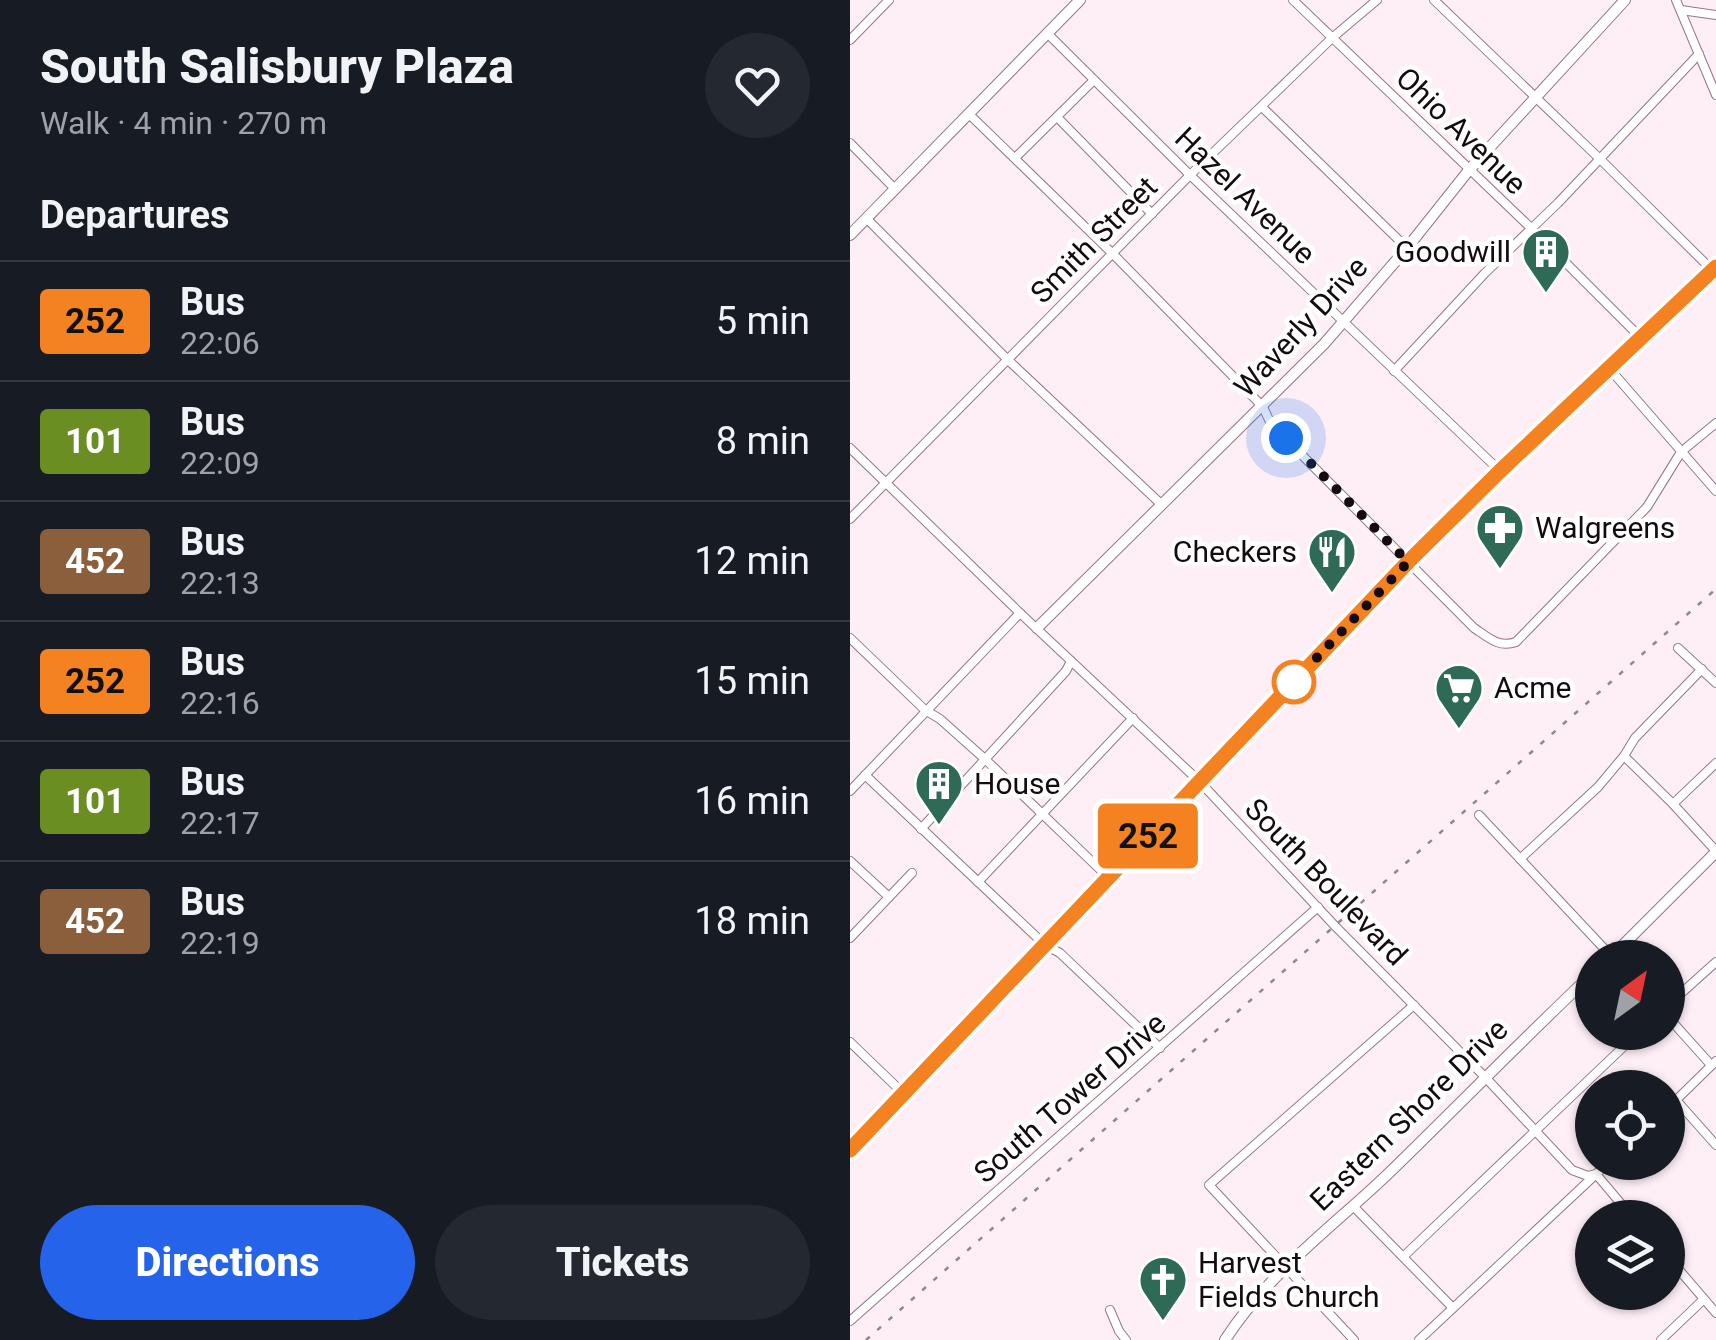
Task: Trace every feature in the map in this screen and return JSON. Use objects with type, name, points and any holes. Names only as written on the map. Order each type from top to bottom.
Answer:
[{"type":"main road","points":[[850,1150],[1408,562],[1714,269]]},
{"type":"street","points":[[873,0],[881,9]]},
{"type":"street","points":[[850,40],[889,0]]},
{"type":"street","points":[[850,235],[1080,0]]},
{"type":"street","name":"Ohio Avenue","points":[[1293,0],[1640,337]]},
{"type":"street","name":"Smith Street","points":[[850,518],[1190,175],[1332,38],[1377,0]]},
{"type":"street","points":[[1434,0],[1714,269]]},
{"type":"street","name":"Waverly Drive","points":[[1037,628],[1324,344],[1470,170],[1625,0]]},
{"type":"street","points":[[1676,0],[1716,95]]},
{"type":"street","points":[[1681,10],[1716,15]]},
{"type":"street","name":"Hazel Avenue","points":[[1048,34],[1500,471]]},
{"type":"street","points":[[1394,371],[1700,54]]},
{"type":"street","points":[[1015,158],[1094,80]]},
{"type":"street","points":[[1262,107],[1407,248]]},
{"type":"street","points":[[970,114],[1263,406],[1270,422],[1283,436],[1408,562],[1474,628],[1499,644],[1516,642],[1647,507],[1681,452],[1716,423]]},
{"type":"street","points":[[1057,116],[1152,214]]},
{"type":"street","points":[[850,143],[895,189]]},
{"type":"street","points":[[866,218],[1007,359],[1162,504]]},
{"type":"street","points":[[1608,368],[1716,491]]},
{"type":"street","name":"South Boulevard","points":[[850,448],[1200,782],[1575,1171]]},
{"type":"street","points":[[850,791],[1020,613]]},
{"type":"street","points":[[850,638],[925,710],[986,760],[1108,878]]},
{"type":"street","points":[[1678,648],[1716,683]]},
{"type":"street","points":[[921,829],[1066,671],[1070,662]]},
{"type":"street","points":[[1520,859],[1598,787],[1635,738],[1702,669]]},
{"type":"street","points":[[978,882],[1133,718]]},
{"type":"street","points":[[1624,756],[1716,852],[1628,940]]},
{"type":"street","points":[[1673,804],[1716,763]]},
{"type":"street","points":[[865,775],[1160,1048]]},
{"type":"street","points":[[1479,814],[1595,940]]},
{"type":"street","points":[[850,861],[888,897]]},
{"type":"street","points":[[850,938],[912,873]]},
{"type":"street","name":"South Tower Drive","points":[[850,1321],[1318,907]]},
{"type":"street","points":[[1685,990],[1716,962]]},
{"type":"street","name":"Eastern Shore Drive","points":[[1225,1340],[1257,1295],[1286,1266],[1389,1173],[1575,990]]},
{"type":"street","points":[[1354,1340],[1209,1185],[1414,1005]]},
{"type":"street","points":[[1685,1034],[1714,1062],[1685,1091]]},
{"type":"street","points":[[850,1042],[904,1094]]},
{"type":"street","points":[[1404,1256],[1620,1050]]},
{"type":"street","points":[[1685,1110],[1716,1145]]},
{"type":"street","points":[[1419,1340],[1590,1180]]},
{"type":"street","points":[[1601,1180],[1618,1200]]},
{"type":"street","points":[[1353,1206],[1453,1308]]},
{"type":"street","points":[[1685,1277],[1716,1313]]},
{"type":"street","points":[[1661,1340],[1704,1299]]},
{"type":"street","points":[[1110,1310],[1126,1340]]},
{"type":"railway","points":[[866,1340],[1716,589]]},
{"type":"bus line","name":"252","points":[[850,1150],[1408,562],[1716,267]]},
{"type":"place","name":"Goodwill","points":[[1546,294]]},
{"type":"place","name":"Walgreens","points":[[1500,570]]},
{"type":"place","name":"Checkers","points":[[1332,594]]},
{"type":"place","name":"Acme","points":[[1459,730]]},
{"type":"place","name":"House","points":[[939,826]]},
{"type":"place","name":"Harvest Fields Church","points":[[1163,1322]]},
{"type":"route","points":[[1286,438],[1408,562],[1288,688],[1294,682]]}]
